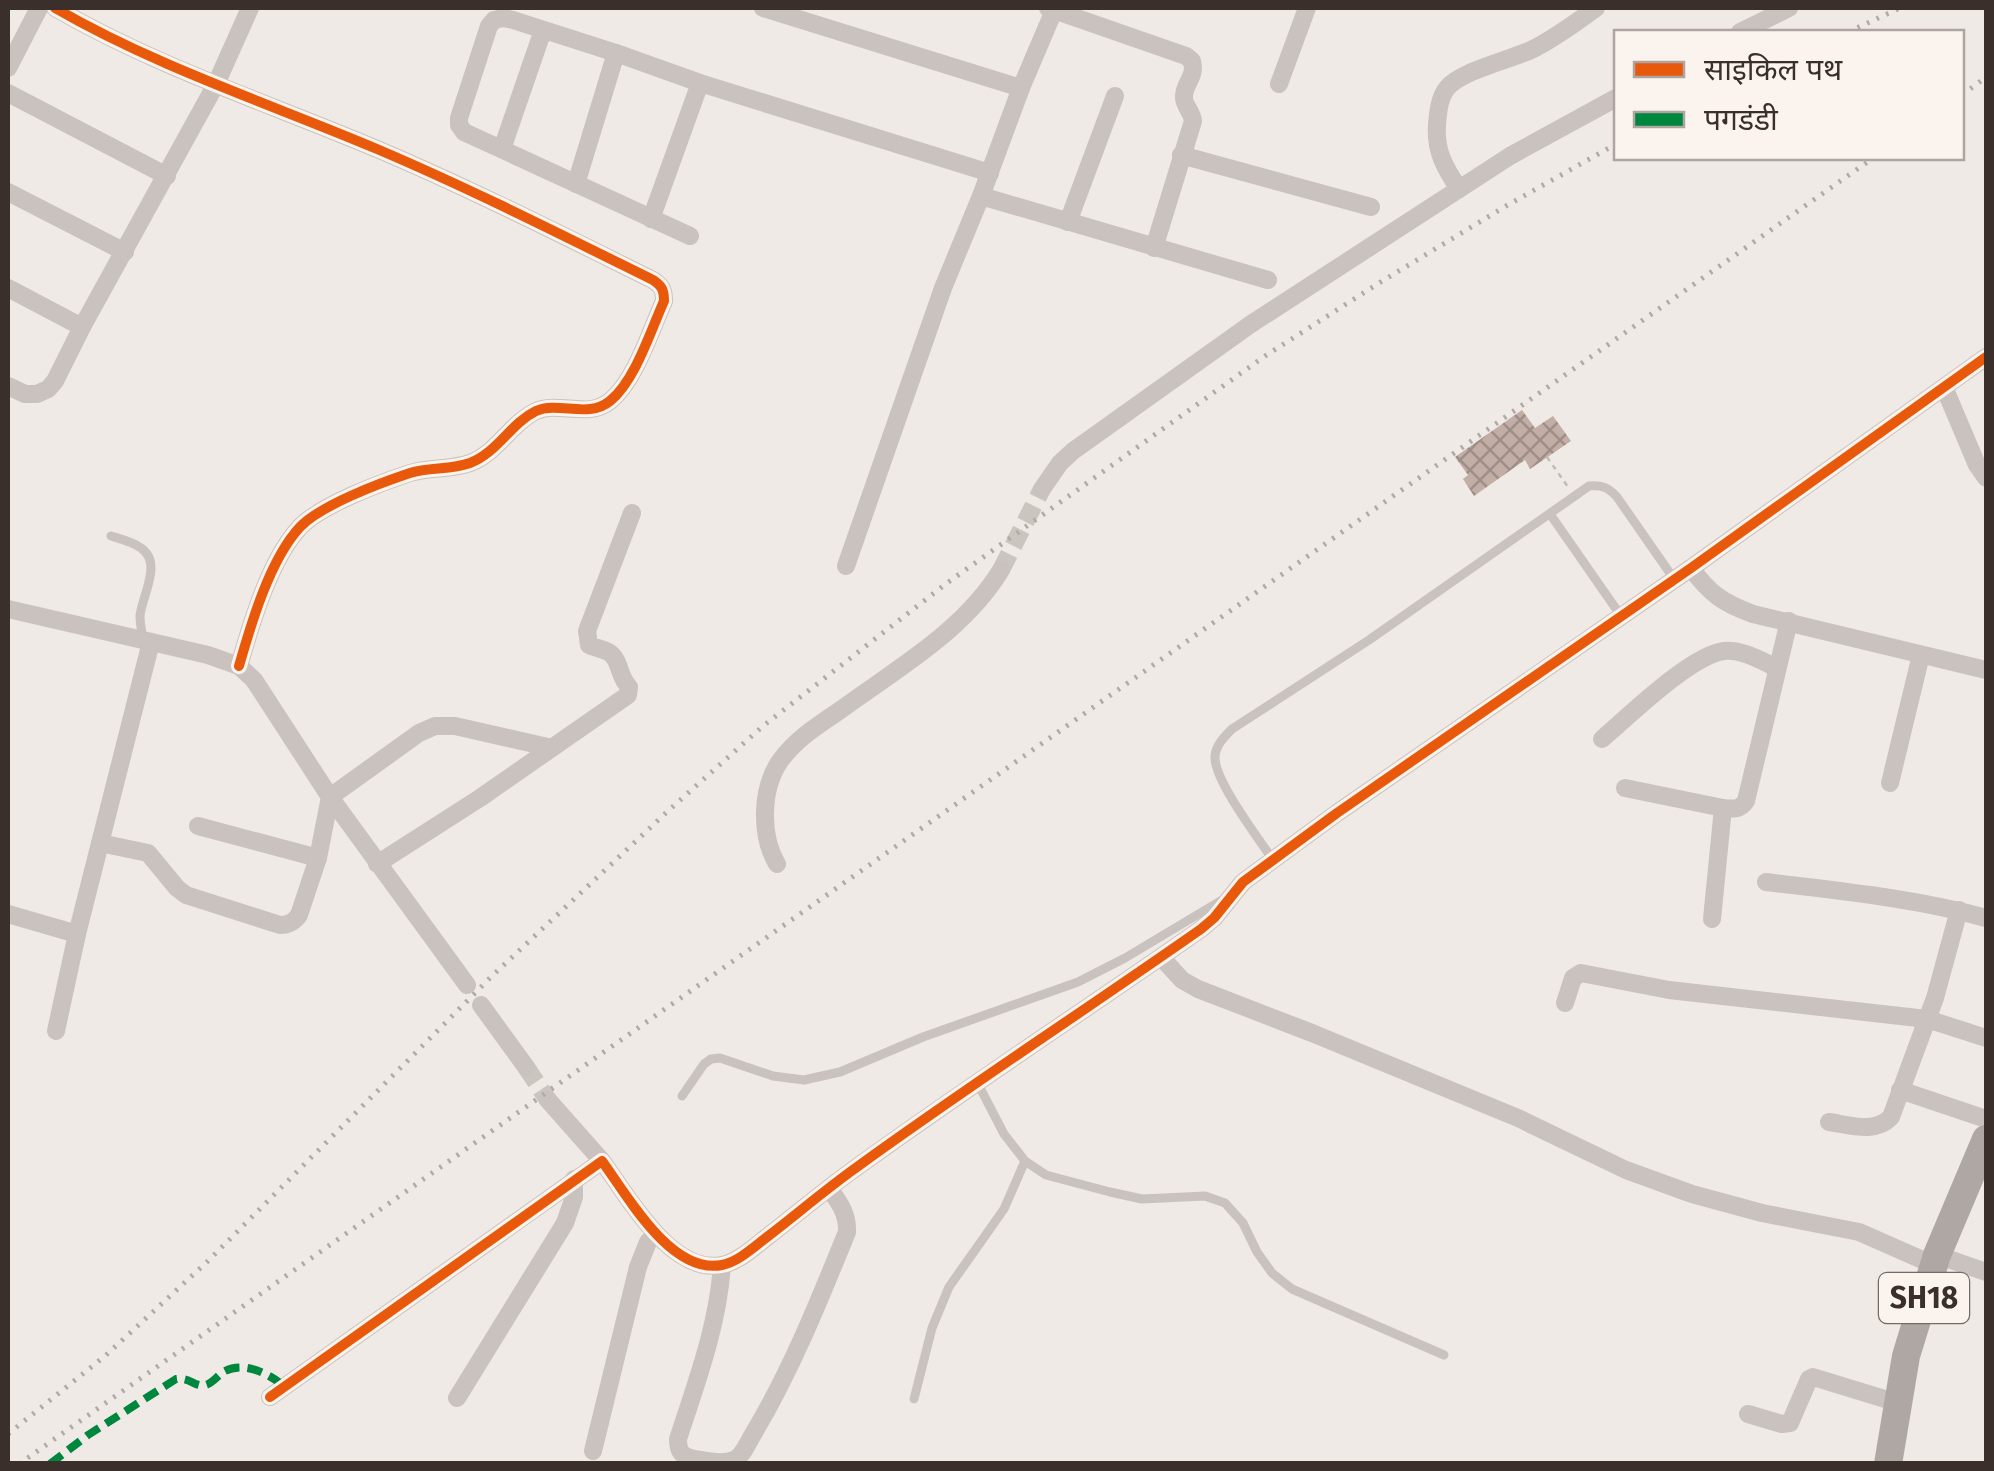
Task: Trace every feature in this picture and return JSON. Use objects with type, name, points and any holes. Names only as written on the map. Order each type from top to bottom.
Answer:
[{"type":"main road","name":"SH18","points":[[1888,1464],[1906,1356],[1936,1260],[1986,1140]]},
{"type":"street","points":[[8,68],[40,8]]},
{"type":"street","points":[[55,8],[126,46],[377,149],[661,285],[664,301],[631,372],[605,406],[533,412],[485,455],[471,462],[412,472],[318,512],[300,526],[270,576],[254,613],[239,666]]},
{"type":"street","points":[[8,386],[25,394],[37,394],[55,381],[216,84],[250,8]]},
{"type":"street","points":[[763,8],[1020,88]]},
{"type":"street","points":[[846,566],[943,288],[1053,8],[1192,60],[1193,74],[1184,102],[1193,121],[1154,248]]},
{"type":"street","points":[[1279,84],[1305,8]]},
{"type":"street","points":[[1458,190],[1443,166],[1436,142],[1439,107],[1445,90],[1457,80],[1565,31],[1596,8]]},
{"type":"street","points":[[1744,30],[1789,8]]},
{"type":"street","points":[[690,236],[464,132],[459,118],[494,20],[503,18],[543,30],[700,84],[990,172]]},
{"type":"street","points":[[502,150],[543,30]]},
{"type":"street","points":[[576,184],[616,53]]},
{"type":"street","points":[[651,219],[700,84]]},
{"type":"street","points":[[8,93],[166,176]]},
{"type":"street","points":[[1068,222],[1115,96]]},
{"type":"street","points":[[1042,489],[1073,451],[1252,324],[1510,156],[1614,99]]},
{"type":"street","points":[[1181,156],[1371,207]]},
{"type":"street","points":[[8,192],[125,252]]},
{"type":"street","points":[[982,196],[1268,280]]},
{"type":"street","points":[[8,288],[82,327]]},
{"type":"street","points":[[548,1100],[588,1169],[678,1255],[722,1265],[746,1253],[977,1082],[1214,918],[1243,882],[1337,813],[1691,568],[1986,357]]},
{"type":"street","points":[[1944,387],[1986,478]]},
{"type":"street","points":[[377,864],[628,695],[630,691],[616,658],[589,645],[587,638],[632,513]]},
{"type":"street","points":[[1691,568],[1707,589],[1728,605],[1753,614],[1986,670]]},
{"type":"street","points":[[777,864],[765,836],[770,782],[779,762],[810,731],[946,633],[969,612],[1001,570]]},
{"type":"street","points":[[8,609],[208,655],[239,666],[254,680],[330,797],[467,985]]},
{"type":"street","points":[[1625,788],[1722,808],[1742,806],[1789,621]]},
{"type":"street","points":[[56,1031],[147,641]]},
{"type":"street","points":[[1602,740],[1668,683],[1712,655],[1726,650],[1739,652],[1777,668]]},
{"type":"street","points":[[1890,783],[1921,655]]},
{"type":"street","points":[[100,843],[148,853],[186,895],[280,925],[295,921],[299,915],[318,858],[330,797],[419,733],[436,726],[455,726],[552,748]]},
{"type":"street","points":[[1712,919],[1722,808]]},
{"type":"street","points":[[198,826],[318,858]]},
{"type":"street","points":[[1766,882],[1959,910],[1986,918]]},
{"type":"street","points":[[1829,1122],[1876,1128],[1891,1117],[1927,1020],[1959,910]]},
{"type":"street","points":[[8,914],[77,934]]},
{"type":"street","points":[[1161,957],[1182,980],[1198,989],[1518,1118],[1626,1170],[1692,1194],[1860,1232],[1936,1260],[1986,1272]]},
{"type":"street","points":[[1565,1003],[1573,978],[1582,973],[1670,990],[1927,1020],[1986,1038]]},
{"type":"street","points":[[481,1004],[526,1067]]},
{"type":"street","points":[[1900,1090],[1986,1119]]},
{"type":"street","points":[[270,1397],[588,1169]]},
{"type":"street","points":[[457,1398],[565,1222],[588,1169]]},
{"type":"street","points":[[722,1265],[720,1297],[678,1447],[689,1458],[722,1462],[733,1461],[740,1455],[759,1425],[812,1319],[847,1232],[848,1220],[829,1188]]},
{"type":"street","points":[[593,1451],[638,1267],[655,1234]]},
{"type":"street","points":[[1748,1414],[1790,1423],[1813,1377],[1898,1403]]},
{"type":"lane","points":[[1273,860],[1220,777],[1215,757],[1220,741],[1232,729],[1323,672],[1589,486],[1608,488],[1674,579]]},
{"type":"lane","points":[[1550,514],[1621,616]]},
{"type":"lane","points":[[111,536],[138,545],[151,561],[140,614],[147,641]]},
{"type":"lane","points":[[682,1096],[711,1058],[774,1076],[804,1080],[840,1072],[923,1037],[1078,982],[1233,894]]},
{"type":"lane","points":[[977,1082],[1004,1134],[1025,1161],[1046,1175],[1142,1199],[1204,1196],[1225,1203],[1243,1224],[1272,1273],[1292,1289],[1444,1355]]},
{"type":"lane","points":[[914,1398],[932,1328],[949,1287],[1004,1208],[1025,1161]]},
{"type":"path","points":[[1547,457],[1560,476]]},
{"type":"building","points":[[1522,410],[1535,428],[1553,416],[1571,441],[1530,469],[1525,460],[1474,496],[1463,479],[1468,475],[1455,457]]},
{"type":"tunnel","points":[[1001,570],[1042,489]]},
{"type":"tunnel","points":[[526,1067],[548,1100]]},
{"type":"railway","points":[[1852,30],[1900,8]]},
{"type":"railway","points":[[1964,94],[1986,77]]},
{"type":"railway","points":[[8,1434],[105,1356],[208,1261],[492,976],[763,726],[947,583],[1265,356],[1506,206],[1614,145]]},
{"type":"railway","points":[[19,1464],[1870,160]]},
{"type":"marked path","points":[[50,1464],[176,1379],[206,1385],[225,1371],[241,1367],[264,1373],[284,1386]]},
{"type":"cycle path","points":[[55,8],[173,66],[447,180],[653,280],[663,291],[664,301],[642,354],[610,401],[592,409],[536,411],[480,458],[463,465],[417,471],[383,483],[336,503],[300,527],[271,574],[239,666]]},
{"type":"cycle path","points":[[270,1397],[602,1161],[652,1230],[685,1258],[703,1265],[722,1265],[740,1257],[900,1137],[1201,929],[1243,882],[1337,813],[1691,568],[1986,357]]}]
